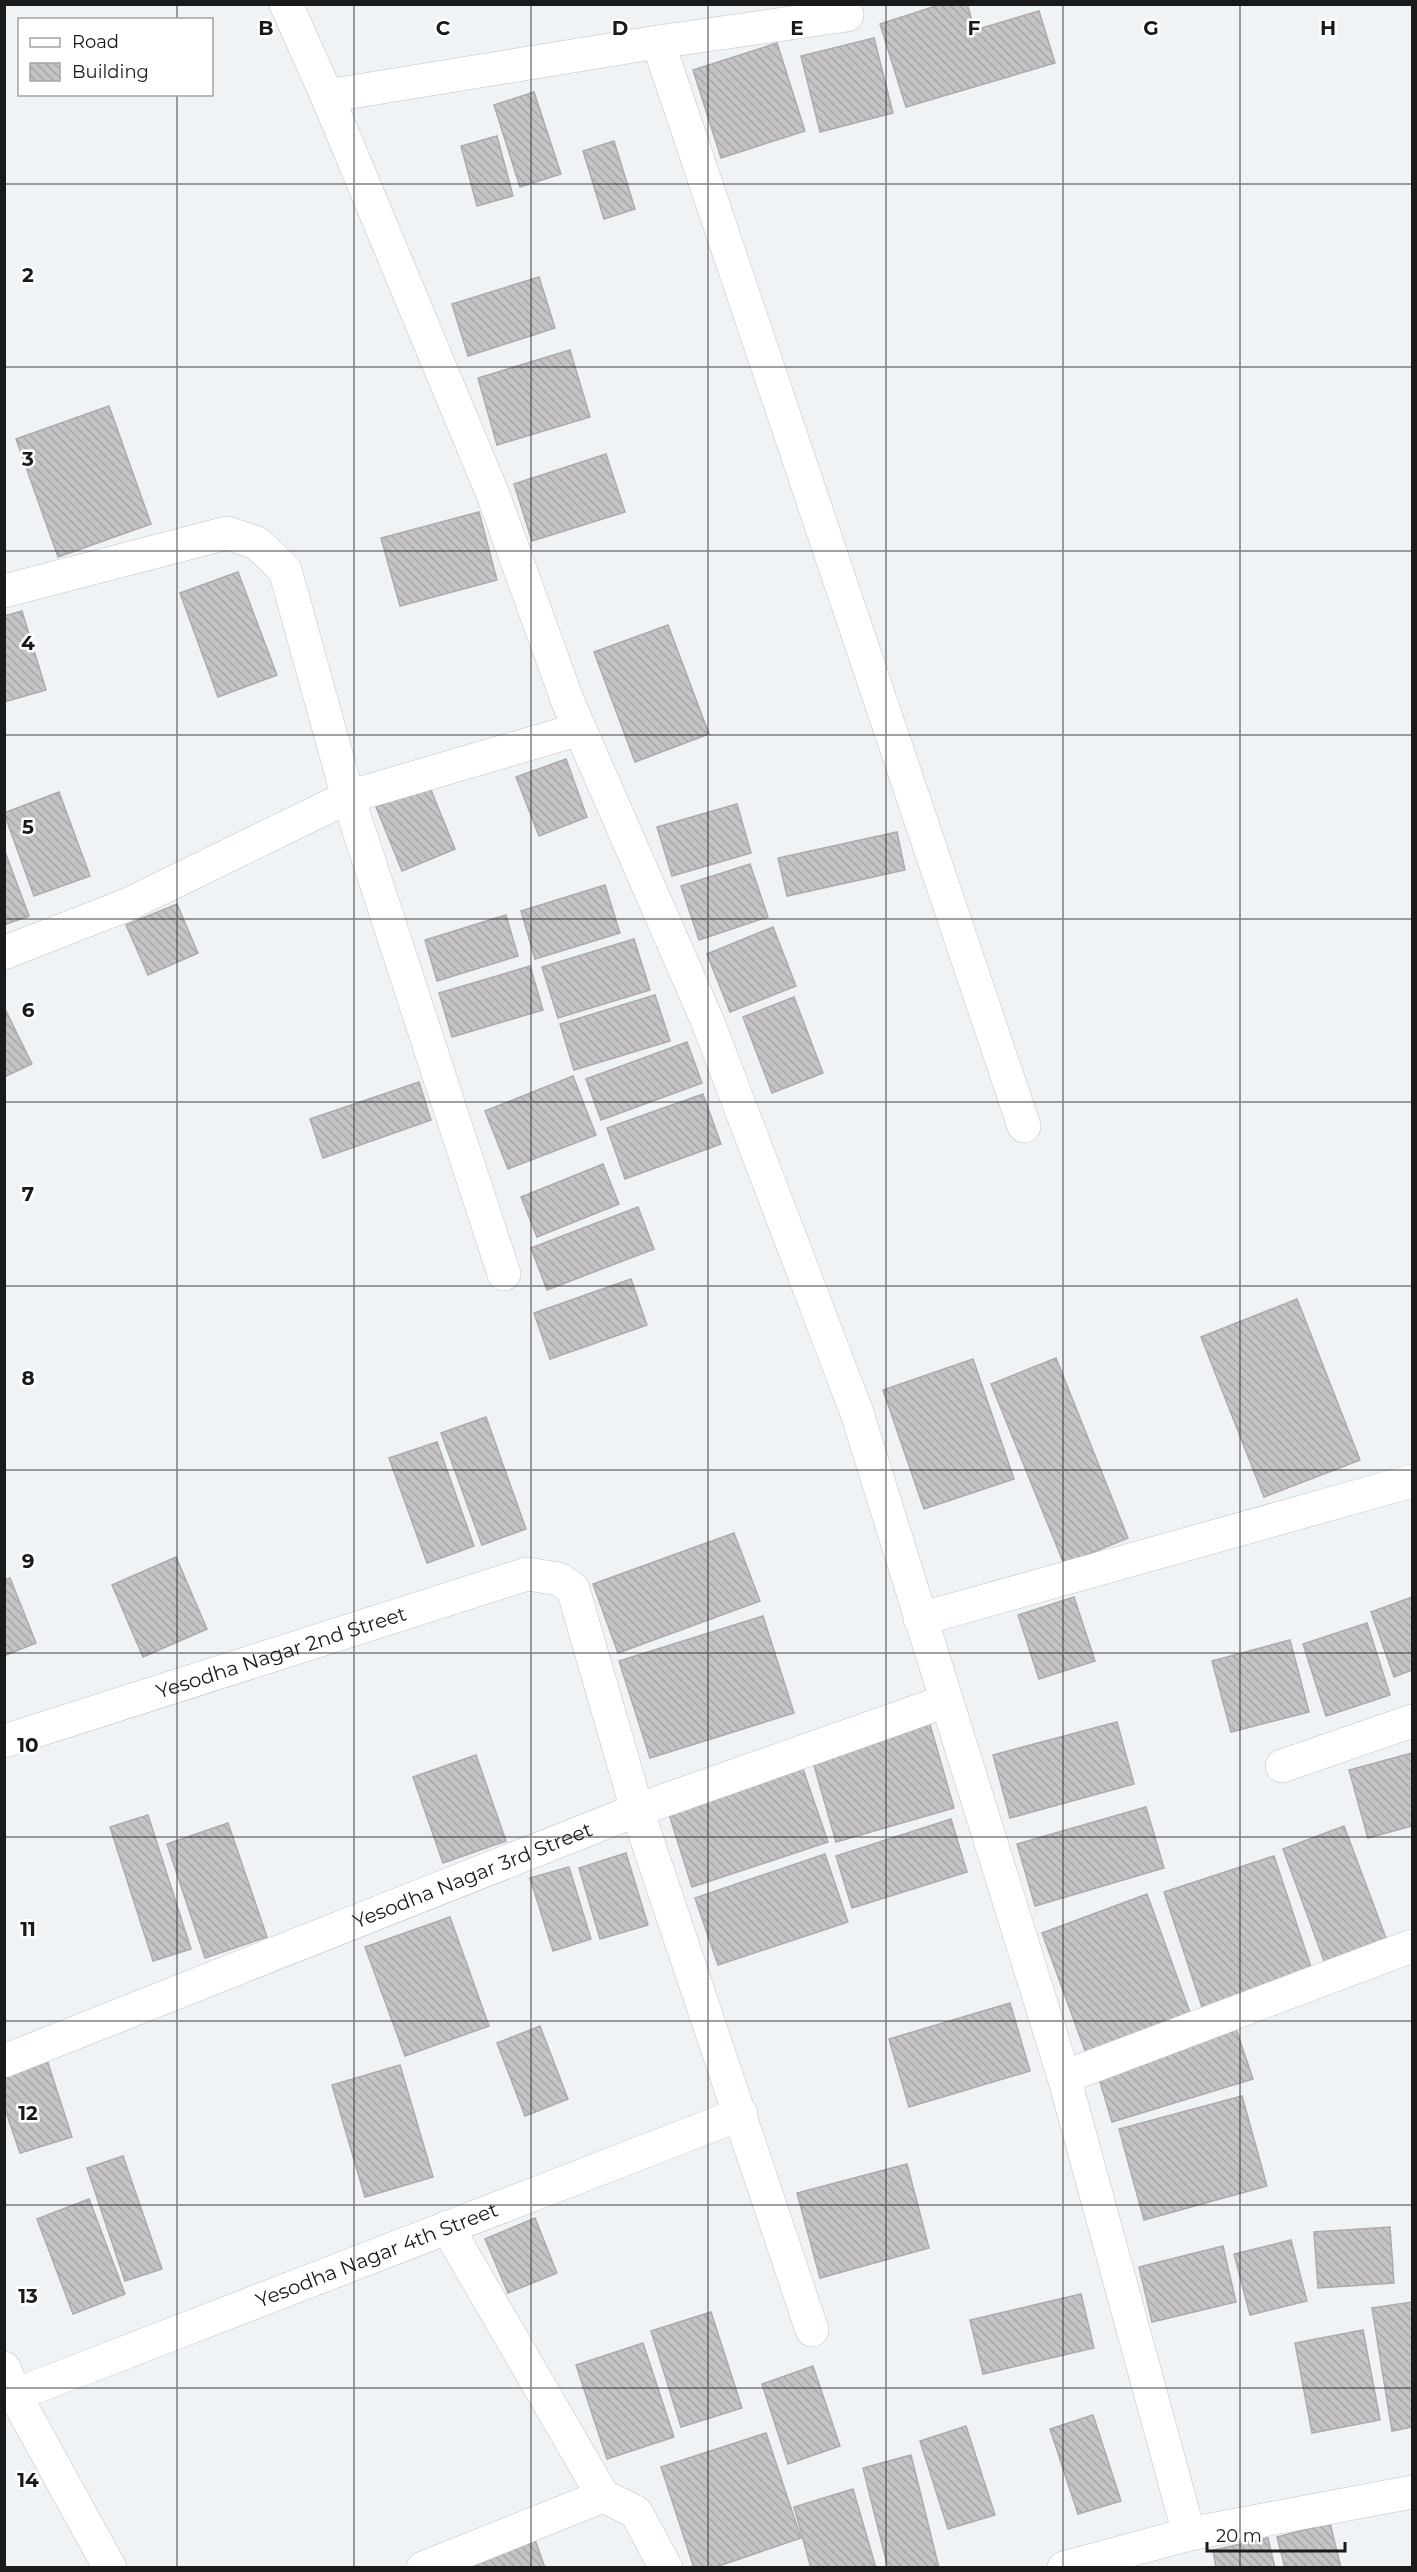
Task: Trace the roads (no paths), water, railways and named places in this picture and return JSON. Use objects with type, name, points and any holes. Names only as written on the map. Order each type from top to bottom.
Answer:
[{"type":"street","points":[[286,4],[327,96],[494,497],[580,729],[716,1042],[857,1413],[1064,2077],[1189,2534]]},
{"type":"street","points":[[327,96],[658,42],[847,15]]},
{"type":"street","points":[[658,42],[1024,1125]]},
{"type":"street","points":[[4,591],[227,533],[257,543],[285,570],[348,797],[504,1274]]},
{"type":"street","points":[[4,953],[129,904],[348,797],[580,729]]},
{"type":"street","points":[[920,1619],[1413,1482]]},
{"type":"street","name":"Yesodha Nagar 2nd Street","points":[[4,1741],[526,1574],[559,1579],[573,1589],[637,1810]]},
{"type":"street","name":"Yesodha Nagar 3rd Street","points":[[4,2061],[637,1810],[946,1701]]},
{"type":"street","points":[[1282,1766],[1413,1721]]},
{"type":"street","points":[[637,1810],[812,2330]]},
{"type":"street","points":[[1064,2077],[1413,1946]]},
{"type":"street","name":"Yesodha Nagar 4th Street","points":[[10,2381],[447,2227],[741,2114]]},
{"type":"street","points":[[447,2227],[603,2496],[636,2512],[666,2568]]},
{"type":"street","points":[[10,2381],[110,2568]]},
{"type":"street","points":[[1064,2568],[1189,2534],[1413,2492]]},
{"type":"street","points":[[423,2568],[603,2496]]}]
